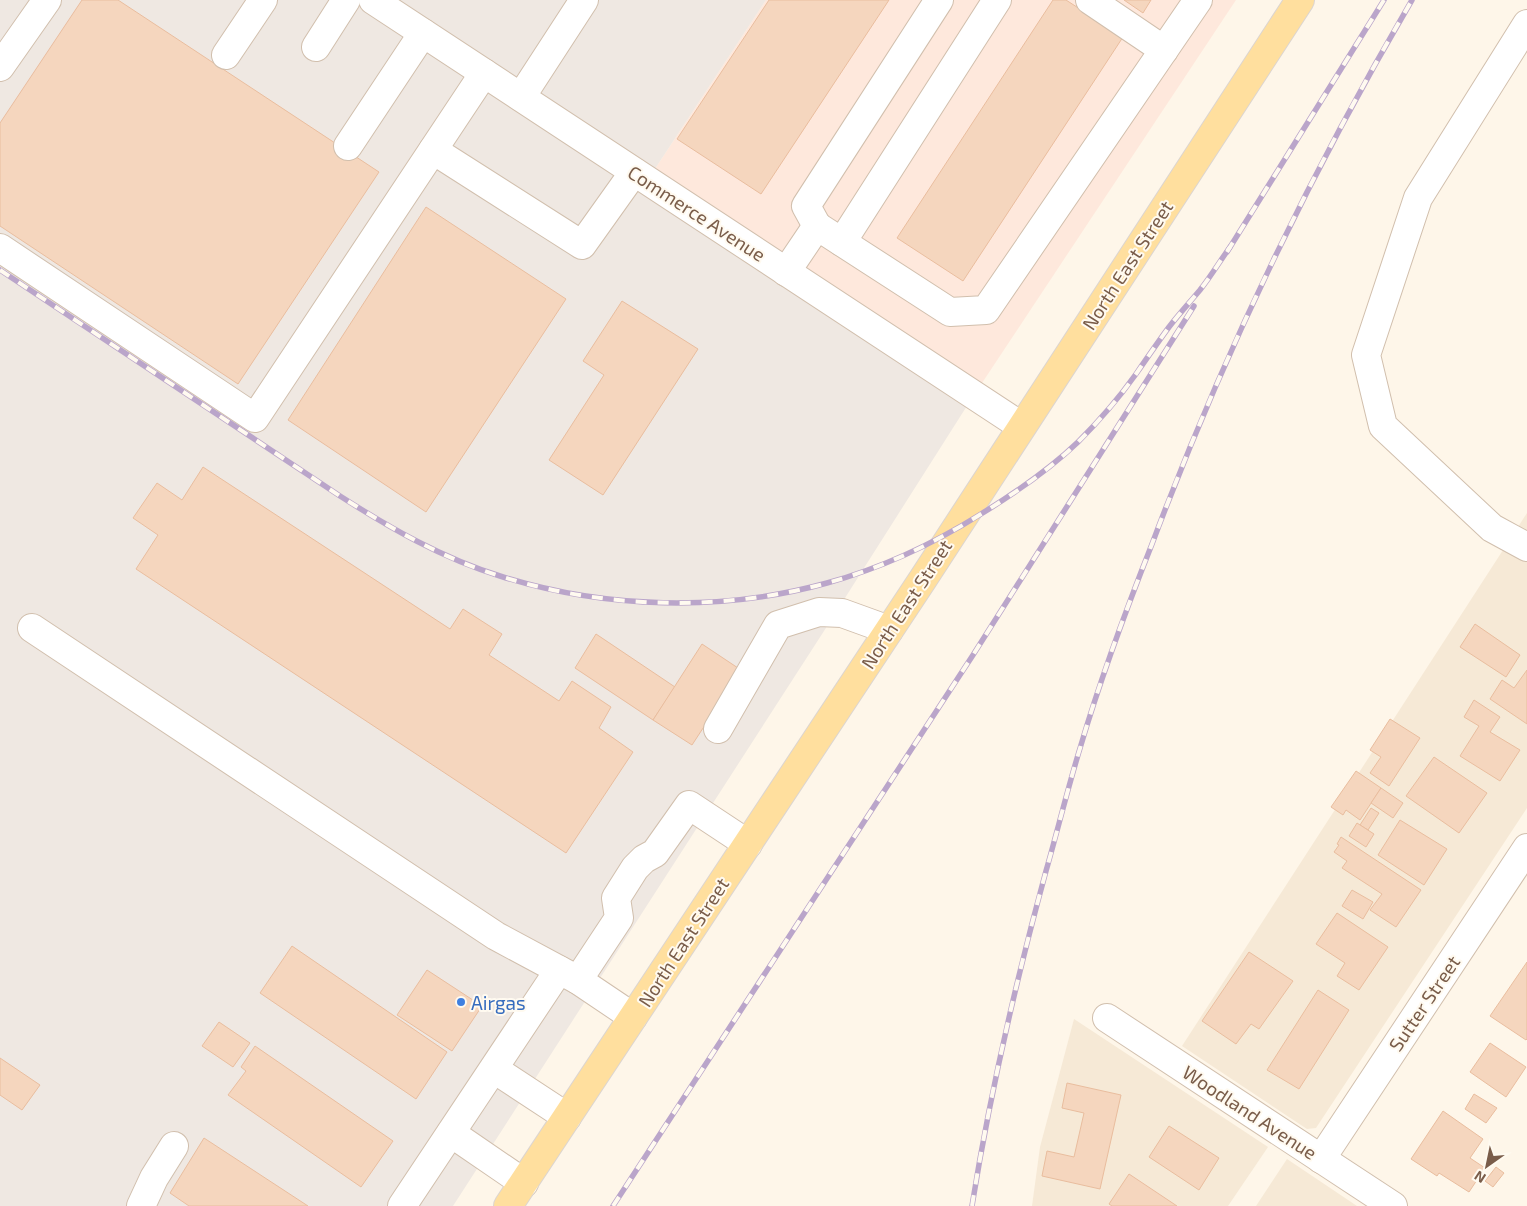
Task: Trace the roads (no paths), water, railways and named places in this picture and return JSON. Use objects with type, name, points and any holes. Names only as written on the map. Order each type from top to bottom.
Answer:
[{"type":"main road","name":"North East Street","points":[[508,1206],[889,630],[1300,0]]},
{"type":"street","points":[[0,67],[47,0]]},
{"type":"street","points":[[226,55],[263,0]]},
{"type":"street","points":[[316,47],[346,0]]},
{"type":"street","name":"Commerce Avenue","points":[[373,0],[1021,426]]},
{"type":"street","points":[[521,97],[584,0]]},
{"type":"street","points":[[939,0],[806,206],[817,226],[950,312],[986,310],[1198,0]]},
{"type":"street","points":[[842,242],[997,0]]},
{"type":"street","points":[[1090,0],[1164,50]]},
{"type":"street","points":[[1527,24],[1418,198],[1366,356],[1384,426],[1492,528],[1527,547]]},
{"type":"street","points":[[348,146],[423,33]]},
{"type":"street","points":[[0,248],[255,418],[484,73]]},
{"type":"street","points":[[433,150],[582,244],[634,172]]},
{"type":"street","points":[[786,272],[817,226]]},
{"type":"street","points":[[718,729],[778,625],[819,612],[842,613],[889,630]]},
{"type":"street","points":[[32,628],[496,936],[568,975],[633,1017]]},
{"type":"street","points":[[402,1206],[494,1069],[568,975],[619,918],[616,898],[634,868],[644,859],[655,853],[689,805],[748,844]]},
{"type":"street","name":"Sutter Street","points":[[1321,1159],[1527,848]]},
{"type":"street","name":"Woodland Avenue","points":[[1107,1018],[1393,1206]]},
{"type":"street","points":[[494,1069],[567,1117]]},
{"type":"street","points":[[451,1133],[524,1183]]},
{"type":"street","points":[[141,1206],[154,1178],[174,1146]]},
{"type":"railway","points":[[1227,252],[1384,0]]},
{"type":"railway","points":[[972,1206],[995,1079],[1035,912],[1076,761],[1123,619],[1179,473],[1270,266],[1338,132],[1412,0]]},
{"type":"railway","points":[[0,270],[340,496],[397,531],[479,569],[540,587],[580,595],[663,603],[746,599],[827,583],[868,570],[907,554],[981,514],[1044,472],[1086,434],[1129,383],[1169,327],[1204,285],[1230,247]]},
{"type":"railway","points":[[613,1206],[973,655],[1194,306]]},
{"type":"place","name":"Airgas","points":[[461,1002]]}]
